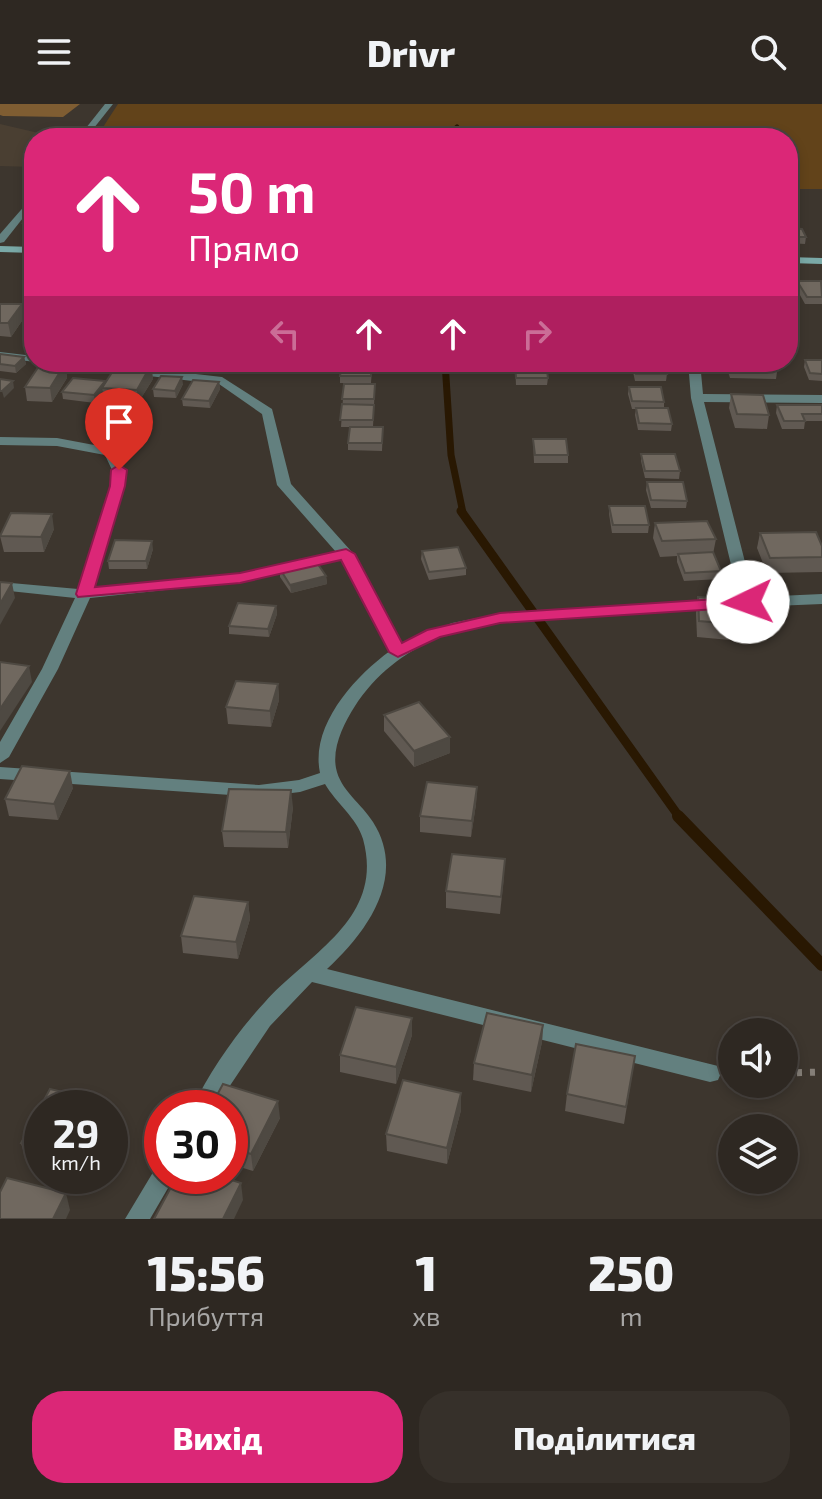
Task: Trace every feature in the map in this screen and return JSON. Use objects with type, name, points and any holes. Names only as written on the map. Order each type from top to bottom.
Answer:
[{"type":"street","points":[[90,128],[109,104]]},
{"type":"street","points":[[0,240],[24,210]]},
{"type":"street","points":[[0,249],[24,250]]},
{"type":"street","points":[[798,260],[822,261]]},
{"type":"street","points":[[0,355],[24,358]]},
{"type":"street","points":[[146,372],[222,381],[268,412],[284,485],[346,554],[398,652]]},
{"type":"street","points":[[695,372],[697,398],[748,602]]},
{"type":"street","points":[[697,398],[822,399]]},
{"type":"street","points":[[0,441],[75,445],[110,452],[116,459],[117,486],[84,594],[50,669],[0,757]]},
{"type":"street","points":[[0,586],[84,594],[240,578],[346,554]]},
{"type":"street","points":[[214,1090],[272,1007],[354,928],[372,898],[376,857],[367,826],[342,800],[328,777],[327,749],[342,713],[366,679],[398,652],[434,633],[500,618],[553,612],[822,599]]},
{"type":"street","points":[[0,773],[259,791],[300,786],[328,777]]},
{"type":"street","points":[[308,973],[710,1073]]},
{"type":"street","points":[[137,1219],[152,1194]]},
{"type":"path","points":[[798,1073],[822,1072]]},
{"type":"shaded area","points":[[0,104],[80,104],[63,117],[3,116],[0,115]]},
{"type":"shaded area","points":[[118,104],[822,104],[822,189],[798,189],[798,128],[102,128]]},
{"type":"shaded area","points":[[0,124],[24,130],[24,167],[0,166]]},
{"type":"building","points":[[798,229],[802,229],[806,237],[798,237]]},
{"type":"building","points":[[798,281],[821,281],[822,297],[807,297]]},
{"type":"building","points":[[0,304],[22,304],[8,323],[0,323]]},
{"type":"building","points":[[0,354],[24,357],[15,366],[0,364]]},
{"type":"building","points":[[805,360],[822,360],[822,374],[810,373]]},
{"type":"building","points":[[35,372],[60,372],[50,388],[25,387]]},
{"type":"building","points":[[112,372],[147,372],[137,390],[102,388]]},
{"type":"building","points":[[341,372],[371,372],[371,376],[340,376]]},
{"type":"building","points":[[516,372],[547,372],[548,378],[516,378]]},
{"type":"building","points":[[636,372],[667,374],[636,374]]},
{"type":"building","points":[[161,376],[182,377],[175,391],[153,389]]},
{"type":"building","points":[[73,378],[105,381],[94,395],[62,392]]},
{"type":"building","points":[[0,379],[13,381],[0,391]]},
{"type":"building","points":[[193,380],[219,382],[209,401],[182,399]]},
{"type":"building","points":[[344,384],[375,384],[374,399],[342,399]]},
{"type":"building","points":[[629,387],[661,387],[664,402],[632,401]]},
{"type":"building","points":[[731,394],[763,395],[769,415],[737,414]]},
{"type":"building","points":[[342,404],[374,405],[373,420],[340,420]]},
{"type":"building","points":[[777,405],[822,405],[822,414],[802,414],[805,421],[784,421]]},
{"type":"building","points":[[636,408],[668,408],[672,424],[639,423]]},
{"type":"building","points":[[350,427],[383,427],[382,443],[348,443]]},
{"type":"building","points":[[533,439],[566,439],[568,455],[535,455]]},
{"type":"building","points":[[641,454],[675,454],[680,471],[645,471]]},
{"type":"building","points":[[647,482],[683,482],[687,501],[651,500]]},
{"type":"building","points":[[609,506],[645,506],[649,525],[613,525]]},
{"type":"building","points":[[11,513],[52,514],[41,537],[0,536]]},
{"type":"building","points":[[707,521],[716,539],[662,541],[655,523]]},
{"type":"building","points":[[816,532],[822,546],[822,557],[770,558],[760,533]]},
{"type":"building","points":[[115,540],[152,541],[146,561],[108,561]]},
{"type":"building","points":[[458,547],[466,568],[429,572],[422,551]]},
{"type":"building","points":[[713,552],[721,571],[685,573],[678,554]]},
{"type":"building","points":[[315,560],[326,576],[290,585],[280,569]]},
{"type":"building","points":[[0,582],[12,583],[0,604]]},
{"type":"building","points":[[698,597],[742,600],[744,625],[699,621]]},
{"type":"building","points":[[238,603],[276,606],[268,629],[229,626]]},
{"type":"building","points":[[0,662],[29,666],[0,709]]},
{"type":"building","points":[[236,681],[278,684],[270,711],[226,707]]},
{"type":"building","points":[[419,702],[450,737],[414,751],[384,715]]},
{"type":"building","points":[[22,766],[70,771],[54,804],[5,799]]},
{"type":"building","points":[[427,782],[477,787],[472,821],[420,816]]},
{"type":"building","points":[[229,789],[291,790],[286,832],[222,831]]},
{"type":"building","points":[[452,854],[505,859],[501,897],[446,891]]},
{"type":"building","points":[[194,896],[248,902],[236,942],[181,936]]},
{"type":"building","points":[[356,1007],[412,1018],[396,1067],[340,1055]]},
{"type":"building","points":[[487,1013],[543,1025],[532,1075],[474,1063]]},
{"type":"building","points":[[576,1044],[635,1056],[626,1107],[567,1094]]},
{"type":"building","points":[[403,1080],[461,1093],[447,1148],[386,1134]]},
{"type":"building","points":[[223,1084],[242,1090],[220,1090]]},
{"type":"building","points":[[248,1092],[278,1101],[251,1154],[248,1153]]},
{"type":"building","points":[[7,1178],[24,1182],[24,1194],[66,1194],[53,1219],[0,1219],[0,1192]]},
{"type":"building","points":[[167,1194],[236,1194],[223,1219],[154,1219]]},
{"type":"waterway","points":[[446,372],[451,455],[463,513]]},
{"type":"waterway","points":[[461,511],[680,818]]},
{"type":"waterway","points":[[678,816],[822,965]]},
{"type":"route","points":[[119,470],[117,486],[84,594],[240,578],[346,554],[398,652],[434,633],[500,618],[553,612],[748,602]]}]
